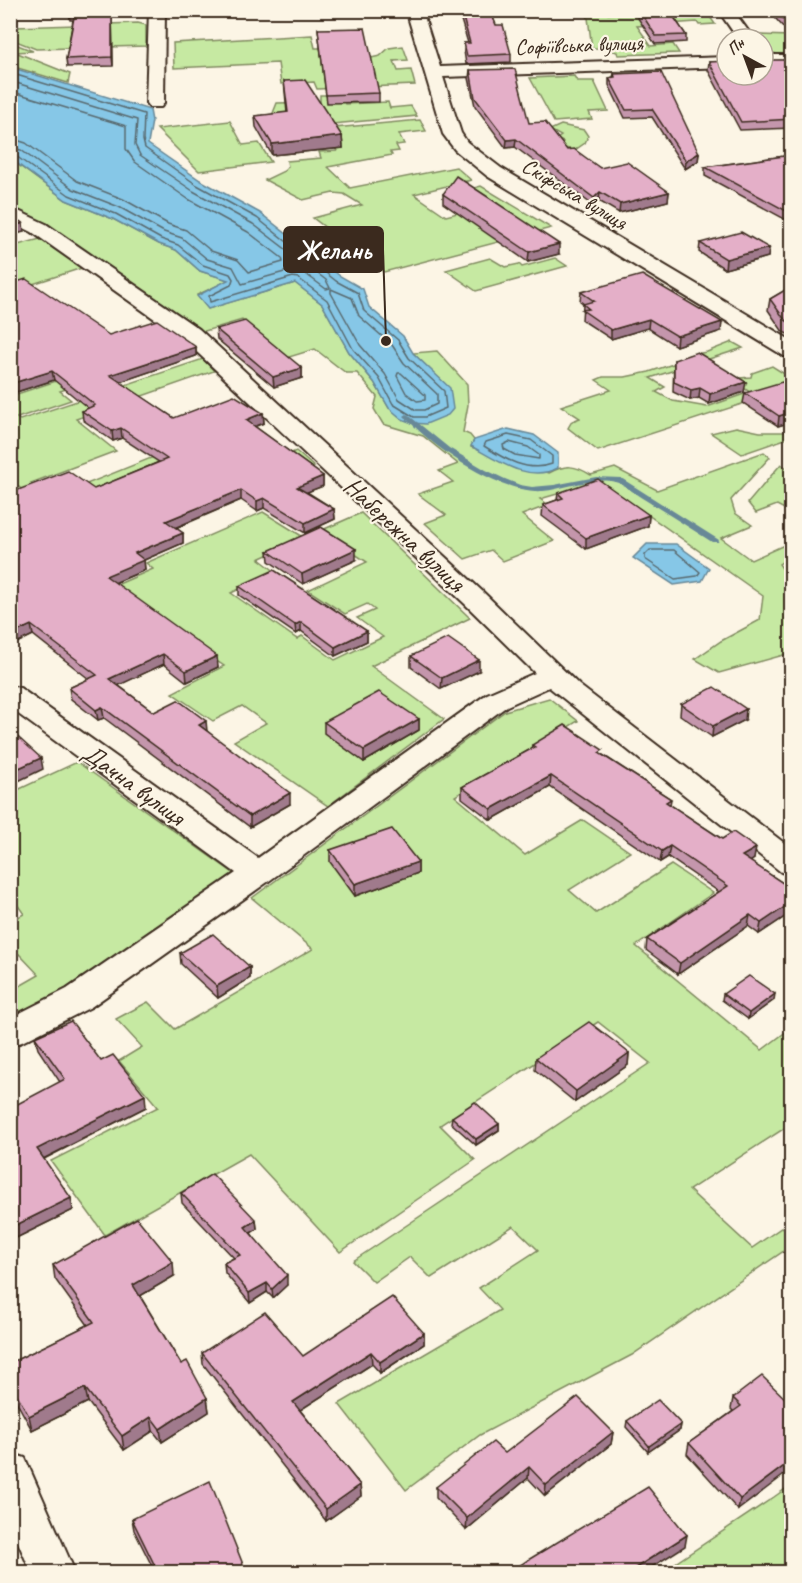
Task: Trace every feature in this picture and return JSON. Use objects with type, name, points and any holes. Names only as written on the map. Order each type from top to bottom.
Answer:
[{"type":"street","points":[[155,103],[157,10]]},
{"type":"street","name":"Скіфська вулиця","points":[[414,10],[452,134],[461,146],[494,172],[792,351]]},
{"type":"street","points":[[725,10],[737,27]]},
{"type":"street","points":[[775,60],[792,60]]},
{"type":"street","name":"Софіївська вулиця","points":[[433,72],[715,62]]},
{"type":"street","name":"Набережна вулиця","points":[[10,213],[39,228],[191,334],[473,597],[569,691],[792,865]]},
{"type":"street","points":[[10,1034],[79,998],[258,873],[497,700],[554,675]]},
{"type":"street","name":"Дачна вулиця","points":[[10,694],[258,873]]},
{"type":"street","points":[[10,1472],[53,1572]]},
{"type":"green space","points":[[658,10],[706,11],[715,24],[699,25],[697,22],[637,26],[651,46],[673,44],[679,53],[618,55],[617,52],[604,48],[592,48],[588,18],[584,11],[606,11],[608,14]]},
{"type":"green space","points":[[10,11],[16,11],[15,27],[138,23],[146,25],[146,46],[36,49],[11,39]]},
{"type":"green space","points":[[312,35],[315,48],[331,48],[371,58],[380,56],[389,48],[403,46],[408,60],[394,61],[398,71],[411,70],[415,85],[317,89],[314,82],[281,84],[278,63],[174,68],[173,43]]},
{"type":"green space","points":[[775,36],[791,36],[791,56],[775,53]]},
{"type":"green space","points":[[10,42],[33,51],[15,52],[70,74],[68,83],[11,66]]},
{"type":"green space","points":[[574,76],[577,81],[594,81],[608,111],[589,112],[592,119],[554,122],[530,78]]},
{"type":"green space","points":[[320,95],[343,95],[345,104],[388,102],[390,108],[411,106],[417,116],[332,124],[271,118],[277,103],[320,102]]},
{"type":"green space","points":[[420,120],[426,131],[399,134],[404,144],[396,145],[399,151],[390,152],[392,155],[328,167],[350,188],[456,167],[471,180],[414,194],[446,216],[497,203],[474,188],[481,186],[551,228],[384,272],[313,218],[362,205],[344,194],[333,193],[303,200],[265,180],[284,171],[288,167],[287,161],[321,158],[319,152],[337,151],[326,134],[334,128]]},
{"type":"green space","points":[[230,121],[243,145],[259,143],[271,162],[199,171],[157,129]]},
{"type":"green space","points":[[561,125],[584,130],[588,136],[585,143],[575,150],[559,147],[563,142],[557,139],[561,136],[550,130]]},
{"type":"green space","points":[[10,159],[66,200],[113,219],[159,244],[176,250],[200,271],[229,280],[197,295],[208,309],[295,283],[322,304],[349,352],[374,382],[389,408],[449,388],[413,353],[437,351],[467,384],[468,405],[463,432],[474,440],[471,447],[549,473],[570,467],[591,475],[615,468],[657,490],[764,452],[770,457],[731,500],[735,513],[752,525],[721,538],[751,560],[791,542],[791,556],[779,564],[791,581],[791,653],[719,673],[695,659],[721,641],[760,620],[763,596],[607,486],[588,485],[540,499],[549,505],[522,515],[554,541],[503,561],[491,550],[465,559],[425,523],[446,515],[418,494],[453,482],[439,471],[458,464],[423,436],[383,424],[374,409],[377,397],[357,373],[346,373],[315,349],[286,358],[242,320],[198,333],[11,209]]},
{"type":"green space","points":[[40,239],[82,268],[11,291],[10,247]]},
{"type":"green space","points":[[490,258],[505,267],[519,264],[522,267],[555,258],[567,266],[476,291],[446,270]]},
{"type":"green space","points":[[732,342],[743,348],[650,378],[665,387],[656,392],[673,401],[707,407],[750,392],[734,382],[740,378],[751,377],[752,373],[772,366],[791,378],[791,388],[598,451],[568,428],[572,421],[580,418],[561,406],[611,390],[596,380],[603,377],[625,377],[649,372],[676,363],[689,355],[707,352]]},
{"type":"green space","points":[[203,359],[214,371],[76,419],[116,451],[31,483],[52,498],[188,443],[228,479],[296,451],[314,467],[258,491],[10,523],[45,508],[19,487],[11,490],[11,396],[101,366],[121,382],[104,388],[93,380],[60,391],[71,400],[17,418],[20,420]]},
{"type":"green space","points":[[736,427],[760,432],[785,432],[791,437],[742,454],[711,433]]},
{"type":"green space","points":[[781,464],[791,471],[791,510],[788,511],[777,505],[756,513],[748,503]]},
{"type":"green space","points":[[263,512],[305,538],[259,559],[276,572],[231,593],[297,639],[302,636],[335,660],[383,637],[357,618],[375,610],[367,604],[345,614],[308,590],[367,562],[320,531],[361,513],[470,618],[371,666],[444,719],[328,806],[234,741],[266,723],[242,706],[213,721],[172,693],[224,666],[164,626],[114,586],[153,569],[146,563]]},
{"type":"green space","points":[[549,698],[578,721],[455,796],[525,855],[583,820],[630,852],[569,890],[596,913],[671,865],[713,893],[636,946],[762,1050],[791,1028],[791,1124],[689,1190],[752,1248],[791,1221],[791,1246],[632,1355],[480,1435],[406,1490],[339,1404],[500,1310],[479,1288],[538,1250],[513,1226],[431,1278],[410,1257],[374,1282],[353,1261],[650,1063],[598,1022],[440,1125],[475,1160],[340,1252],[249,1154],[105,1235],[51,1161],[158,1107],[119,1061],[142,1047],[116,1019],[148,1002],[175,1029],[313,949],[252,898],[505,711]]},
{"type":"green space","points":[[77,762],[236,875],[59,996],[11,1021],[11,991],[39,975],[19,954],[11,958],[10,921],[24,914],[11,896],[11,793]]},
{"type":"green space","points":[[791,1485],[791,1572],[662,1572],[774,1497]]},
{"type":"water","points":[[10,67],[150,110],[152,121],[148,144],[200,180],[260,213],[340,276],[363,289],[369,307],[403,336],[413,353],[450,388],[453,409],[448,415],[426,424],[412,423],[402,419],[389,408],[374,382],[349,352],[322,304],[295,283],[208,309],[197,296],[228,280],[200,271],[176,250],[159,244],[113,219],[66,200],[11,159]]},
{"type":"water","points":[[508,429],[534,435],[558,453],[558,468],[547,472],[524,472],[502,464],[471,446],[474,440]]},
{"type":"water","points":[[647,544],[676,544],[709,568],[702,581],[674,585],[633,558]]},
{"type":"building","points":[[69,10],[112,10],[112,57],[66,59],[75,12],[69,12]]},
{"type":"building","points":[[461,10],[490,10],[496,25],[503,25],[511,54],[467,56],[464,43],[470,43]]},
{"type":"building","points":[[639,10],[669,10],[686,35],[656,36]]},
{"type":"building","points":[[775,10],[792,10],[792,28]]},
{"type":"building","points":[[365,28],[379,93],[326,95],[318,29]]},
{"type":"building","points":[[775,60],[792,60],[792,119],[741,122],[722,87],[775,87]]},
{"type":"building","points":[[709,62],[715,62],[715,73]]},
{"type":"building","points":[[515,69],[529,123],[545,122],[567,150],[574,149],[600,168],[627,162],[669,192],[620,204],[600,192],[594,198],[516,139],[507,140],[475,98],[470,70]]},
{"type":"building","points":[[661,72],[699,153],[686,161],[652,109],[626,110],[609,78],[615,77],[614,74]]},
{"type":"building","points":[[305,80],[342,136],[272,144],[255,116],[288,112],[284,81]]},
{"type":"building","points":[[792,155],[792,214],[705,167]]},
{"type":"building","points":[[456,176],[559,244],[529,252],[443,194]]},
{"type":"building","points":[[10,216],[23,223],[10,227]]},
{"type":"building","points":[[741,232],[769,248],[726,259],[700,243]]},
{"type":"building","points":[[642,275],[722,322],[677,336],[649,319],[611,330],[582,310],[589,309],[583,304],[594,301],[581,292]]},
{"type":"building","points":[[26,279],[109,335],[157,320],[196,347],[110,375],[174,418],[234,395],[263,413],[246,420],[323,476],[297,487],[334,509],[305,523],[264,498],[257,501],[241,490],[166,521],[183,533],[135,553],[144,560],[106,576],[217,656],[186,671],[163,654],[109,679],[154,712],[178,700],[206,721],[199,725],[290,793],[250,816],[102,707],[96,710],[69,688],[97,675],[31,625],[10,635],[10,493],[68,471],[94,489],[167,459],[121,428],[112,431],[82,411],[95,405],[52,371],[10,384],[10,284]]},
{"type":"building","points":[[792,286],[792,324],[785,320],[770,299]]},
{"type":"building","points":[[245,321],[302,368],[273,377],[216,329]]},
{"type":"building","points":[[697,352],[746,382],[710,394],[700,388],[691,390],[674,382],[674,360]]},
{"type":"building","points":[[782,382],[792,386],[792,412],[779,416],[745,393]]},
{"type":"building","points":[[598,479],[649,515],[586,538],[543,505],[563,498],[558,493]]},
{"type":"building","points":[[321,527],[356,549],[302,574],[268,551]]},
{"type":"building","points":[[274,570],[367,631],[335,647],[301,622],[295,625],[239,586]]},
{"type":"building","points":[[448,638],[479,660],[442,678],[411,656]]},
{"type":"building","points":[[714,687],[746,709],[713,726],[681,704]]},
{"type":"building","points":[[379,692],[419,719],[364,750],[324,722]]},
{"type":"building","points":[[565,725],[603,750],[599,753],[671,799],[666,802],[722,839],[733,832],[756,848],[742,856],[792,889],[792,902],[761,923],[750,915],[680,963],[647,939],[728,886],[670,846],[662,851],[551,776],[491,809],[462,787],[535,747],[532,745]]},
{"type":"building","points":[[10,730],[41,758],[10,772]]},
{"type":"building","points":[[392,829],[418,862],[355,884],[330,850]]},
{"type":"building","points":[[213,934],[250,967],[217,986],[180,953]]},
{"type":"building","points":[[749,976],[775,994],[749,1013],[723,994]]},
{"type":"building","points":[[71,1021],[101,1061],[113,1055],[145,1095],[37,1149],[71,1198],[10,1228],[10,1108],[65,1079],[35,1037]]},
{"type":"building","points":[[589,1022],[629,1053],[576,1091],[536,1058]]},
{"type":"building","points":[[475,1102],[499,1124],[476,1139],[452,1117]]},
{"type":"building","points":[[212,1174],[256,1220],[245,1227],[287,1275],[272,1289],[267,1283],[249,1293],[224,1263],[240,1255],[181,1193]]},
{"type":"building","points":[[137,1218],[173,1262],[133,1285],[181,1364],[187,1361],[207,1398],[160,1429],[151,1417],[122,1436],[85,1388],[29,1416],[10,1382],[10,1363],[94,1322],[53,1265]]},
{"type":"building","points":[[392,1297],[424,1333],[380,1362],[371,1352],[293,1402],[360,1485],[326,1509],[202,1353],[265,1312],[303,1356]]},
{"type":"building","points":[[762,1376],[792,1405],[792,1460],[740,1499],[689,1443],[741,1406],[733,1398]]},
{"type":"building","points":[[578,1397],[613,1432],[546,1485],[529,1467],[467,1518],[436,1487],[493,1442],[505,1453]]},
{"type":"building","points":[[658,1400],[681,1424],[649,1446],[627,1421]]},
{"type":"building","points":[[210,1481],[246,1572],[158,1572],[132,1519]]},
{"type":"building","points":[[648,1487],[687,1535],[629,1572],[510,1572],[528,1560]]},
{"type":"waterway","points":[[407,416],[447,449],[502,481],[519,487],[543,489],[596,479],[618,480],[715,540]]},
{"type":"place","name":"Желань","points":[[386,341]]}]
